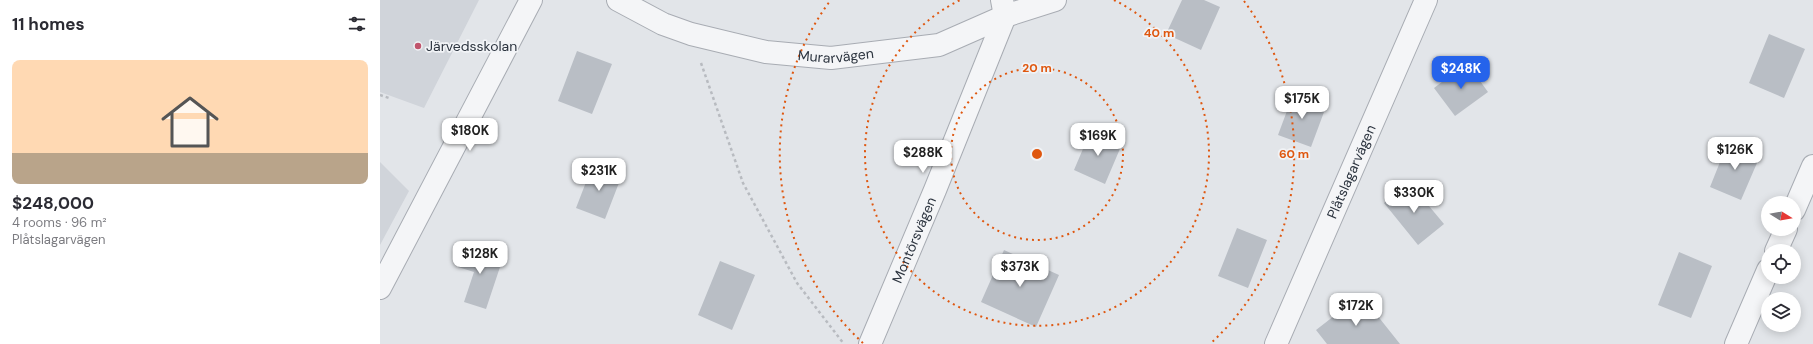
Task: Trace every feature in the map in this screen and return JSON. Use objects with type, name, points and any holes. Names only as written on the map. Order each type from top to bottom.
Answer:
[{"type":"street","points":[[380,288],[531,0]]},
{"type":"street","name":"Murarvägen","points":[[618,0],[663,24],[691,34],[766,52],[831,58],[939,45],[1004,8],[1055,0]]},
{"type":"street","name":"Plåtslagarvägen","points":[[1276,344],[1426,0]]},
{"type":"street","name":"Montörsvägen","points":[[870,344],[935,190],[1004,8]]},
{"type":"street","points":[[1800,196],[1813,166]]},
{"type":"street","points":[[1736,344],[1762,284]]},
{"type":"path","points":[[691,34],[743,183],[798,283],[844,344]]},
{"type":"path","points":[[380,95],[389,98]]},
{"type":"shaded area","name":"Järvedsskolan","points":[[380,0],[479,0],[424,108],[380,92]]},
{"type":"shaded area","points":[[380,162],[409,191],[380,245]]},
{"type":"building","points":[[1182,0],[1204,0],[1220,7],[1201,50],[1166,34]]},
{"type":"building","points":[[1769,34],[1805,49],[1784,98],[1749,83]]},
{"type":"building","points":[[577,51],[612,64],[592,114],[558,101]]},
{"type":"building","points":[[1467,63],[1488,92],[1455,116],[1434,88]]},
{"type":"building","points":[[1294,92],[1327,104],[1311,147],[1278,135]]},
{"type":"building","points":[[1091,130],[1122,144],[1105,184],[1074,170]]},
{"type":"building","points":[[1728,142],[1760,156],[1741,200],[1710,187]]},
{"type":"building","points":[[593,164],[622,175],[605,219],[576,208]]},
{"type":"building","points":[[1409,182],[1444,224],[1418,245],[1384,203]]},
{"type":"building","points":[[1237,228],[1267,240],[1248,288],[1218,276]]},
{"type":"building","points":[[465,245],[503,258],[486,309],[464,302],[474,272],[458,267]]},
{"type":"building","points":[[1004,250],[1059,275],[1036,327],[981,302]]},
{"type":"building","points":[[1679,252],[1712,266],[1691,318],[1658,305]]},
{"type":"building","points":[[720,261],[755,275],[732,330],[698,315]]},
{"type":"building","points":[[1361,295],[1400,344],[1327,344],[1316,330]]},
{"type":"place","name":"Järvedsskolan","points":[[418,46]]}]
